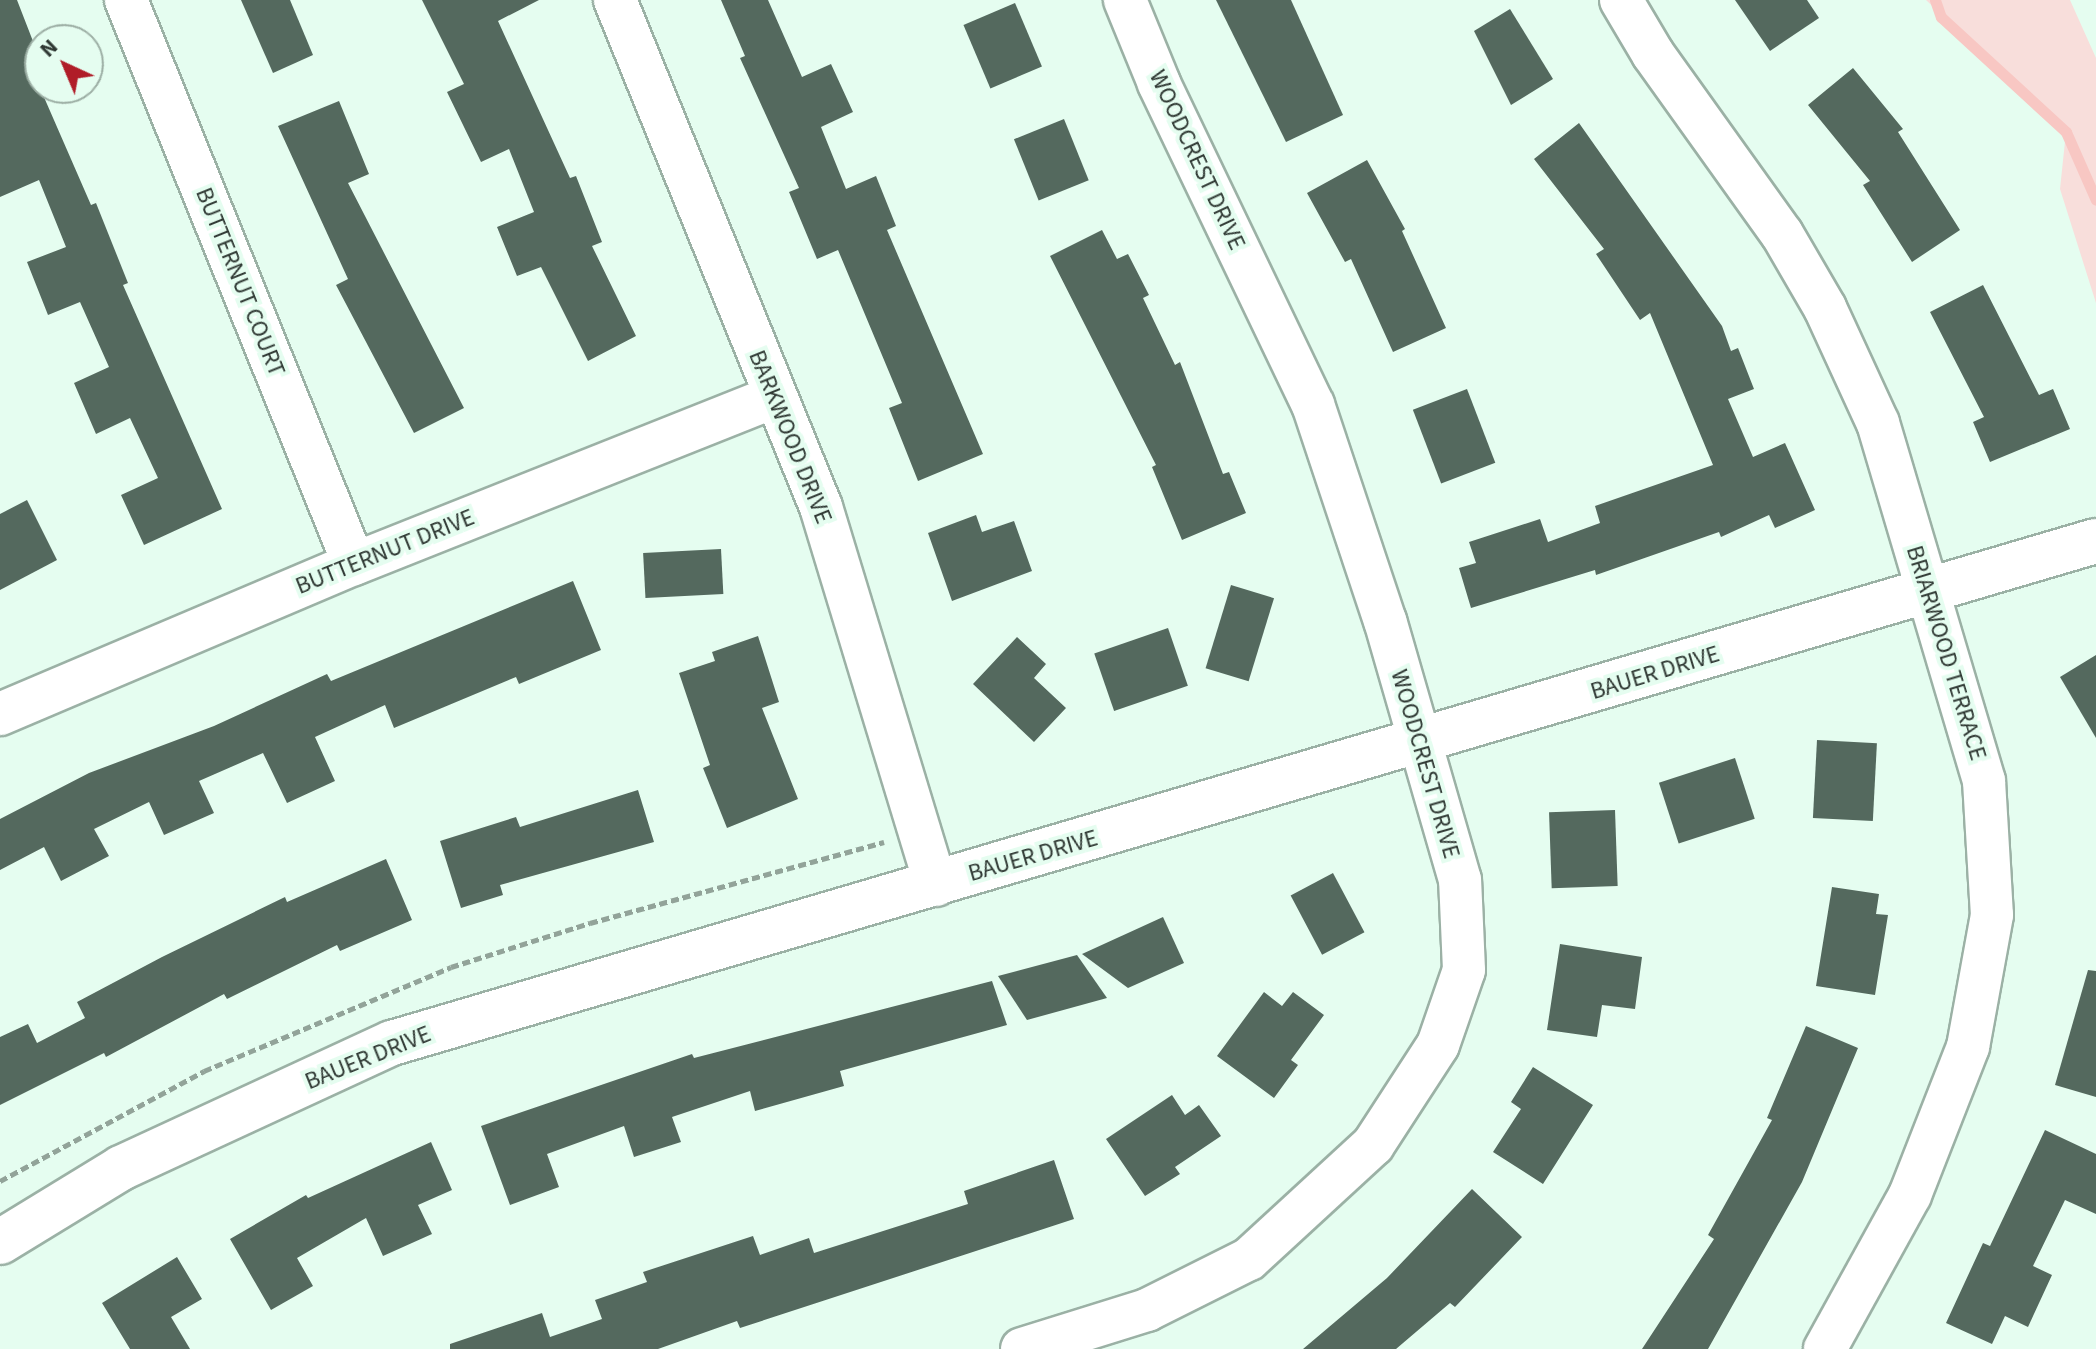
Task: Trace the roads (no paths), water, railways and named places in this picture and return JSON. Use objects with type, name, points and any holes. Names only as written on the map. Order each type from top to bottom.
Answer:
[{"type":"street","name":"BUTTERNUT COURT","points":[[126,0],[354,564]]},
{"type":"street","name":"BARKWOOD DRIVE","points":[[615,0],[773,397],[821,507],[936,885]]},
{"type":"street","name":"WOODCREST DRIVE","points":[[1022,1349],[1147,1310],[1249,1259],[1373,1145],[1438,1045],[1464,970],[1460,880],[1416,744],[1385,621],[1313,405],[1159,83],[1125,0]]},
{"type":"street","name":"BRIARWOOD TERRACE","points":[[1621,0],[1653,54],[1782,234],[1825,308],[1878,423],[1984,781],[1992,915],[1968,1047],[1910,1195],[1825,1349]]},
{"type":"street","name":"BUTTERNUT DRIVE","points":[[0,714],[354,564],[773,397]]},
{"type":"street","name":"BAUER DRIVE","points":[[0,1242],[121,1168],[392,1043],[1416,744],[2096,541]]},
{"type":"waterway","points":[[1935,0],[1941,17],[2066,132],[2096,200]]}]
